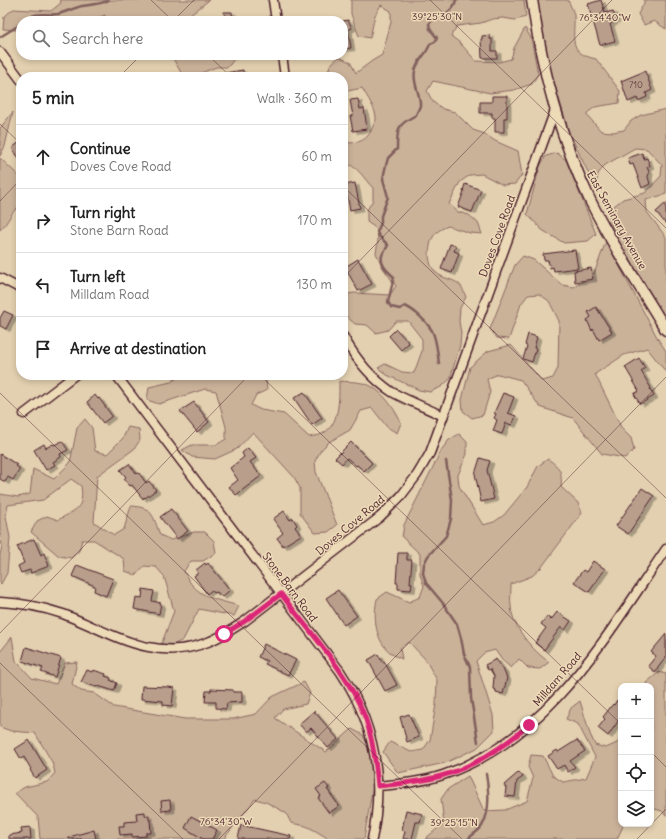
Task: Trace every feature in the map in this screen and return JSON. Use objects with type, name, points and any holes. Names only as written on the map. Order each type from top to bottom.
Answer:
[{"type":"street","points":[[273,0],[275,16]]},
{"type":"street","name":"East Seminary Avenue","points":[[532,0],[544,69],[555,110],[572,159],[589,199],[666,330]]},
{"type":"street","points":[[0,52],[16,73]]},
{"type":"street","points":[[283,60],[284,72]]},
{"type":"street","name":"Doves Cove Road","points":[[0,602],[24,604],[63,614],[118,639],[136,645],[152,648],[187,648],[207,643],[245,621],[380,518],[401,496],[417,475],[430,453],[555,110]]},
{"type":"street","points":[[0,278],[16,286]]},
{"type":"street","points":[[348,344],[362,366],[377,380],[393,392],[443,416]]},
{"type":"street","points":[[24,414],[68,380]]},
{"type":"street","name":"Stone Barn Road","points":[[120,380],[340,671],[359,704],[365,718],[372,744],[378,786],[372,839]]},
{"type":"street","name":"Milldam Road","points":[[378,786],[413,782],[442,776],[467,766],[510,741],[569,686],[666,549]]},
{"type":"shaded area","points":[[60,0],[209,0],[189,16],[16,16],[16,30],[3,29],[4,17],[13,9],[51,11],[61,3]]},
{"type":"shaded area","points":[[351,0],[524,0],[526,17],[515,20],[503,18],[492,19],[481,23],[457,26],[451,36],[460,43],[476,61],[499,62],[511,59],[514,48],[525,28],[531,38],[538,74],[532,84],[514,90],[490,93],[433,81],[427,91],[433,102],[443,109],[455,112],[473,130],[485,134],[495,141],[518,151],[522,175],[515,184],[503,185],[482,174],[470,175],[460,182],[449,204],[458,212],[469,215],[478,223],[482,234],[470,233],[448,226],[438,231],[432,238],[429,254],[432,267],[441,276],[460,285],[466,297],[460,308],[460,345],[450,379],[441,387],[430,392],[419,390],[387,375],[378,368],[385,364],[402,372],[414,373],[422,351],[422,339],[408,321],[396,321],[388,330],[376,333],[367,325],[355,324],[348,318],[348,294],[354,293],[390,295],[396,286],[383,268],[376,253],[378,241],[377,229],[367,222],[367,210],[373,200],[373,188],[360,172],[348,164],[348,143],[358,142],[368,135],[376,120],[375,112],[362,88],[348,91],[348,72],[328,72],[330,65],[336,60],[346,60],[350,62],[356,73],[382,55],[391,22],[391,11],[381,5],[375,15],[370,38],[359,36],[351,14]]},
{"type":"shaded area","points":[[535,0],[568,0],[574,15],[574,43],[577,49],[580,53],[596,59],[620,91],[619,103],[595,107],[586,114],[601,131],[613,132],[624,130],[631,121],[641,115],[666,109],[666,194],[646,200],[647,212],[666,237],[666,319],[617,238],[609,216],[614,206],[623,199],[645,193],[661,176],[662,165],[647,149],[635,148],[605,165],[598,174],[596,186],[594,185],[569,132],[546,55]]},
{"type":"shaded area","points":[[644,0],[666,0],[666,29],[654,21],[644,25],[638,14]]},
{"type":"shaded area","points":[[174,60],[233,60],[228,67],[216,67],[204,72],[181,72]]},
{"type":"shaded area","points":[[13,112],[5,146],[0,156],[0,128]]},
{"type":"shaded area","points":[[557,153],[566,160],[596,234],[588,241],[564,243],[542,230],[527,214],[540,166],[546,156]]},
{"type":"shaded area","points":[[0,158],[16,173],[16,209],[0,230]]},
{"type":"shaded area","points":[[606,241],[658,339],[666,351],[666,372],[647,348],[624,355],[595,374],[622,429],[631,438],[634,450],[625,458],[602,454],[573,418],[540,407],[521,380],[498,374],[487,379],[490,392],[483,415],[472,418],[463,411],[462,400],[470,367],[488,351],[511,345],[542,381],[553,378],[558,368],[559,321],[549,301],[539,294],[528,295],[521,304],[509,339],[497,338],[490,329],[515,265],[523,256],[534,260],[562,285],[574,287],[594,274]]},
{"type":"shaded area","points":[[174,380],[266,380],[267,390],[256,395],[251,405],[261,410],[284,414],[309,437],[322,434],[328,430],[332,424],[337,411],[339,381],[359,382],[374,388],[380,393],[395,411],[401,423],[397,433],[387,427],[372,408],[361,411],[350,430],[329,442],[321,450],[315,461],[316,472],[337,525],[328,532],[315,533],[300,513],[300,488],[294,477],[253,432],[237,449],[215,459],[192,457],[182,450],[192,445],[216,445],[226,439],[226,427],[216,391],[205,389],[159,404],[147,400],[149,387]]},
{"type":"shaded area","points":[[85,419],[92,428],[95,451],[107,454],[123,438],[128,427],[139,429],[140,440],[134,449],[97,476],[94,522],[114,535],[124,529],[131,506],[144,508],[148,511],[154,518],[160,535],[171,540],[194,532],[205,532],[214,541],[216,553],[203,561],[191,561],[184,571],[188,580],[199,592],[214,599],[239,606],[234,616],[199,609],[183,640],[173,645],[161,645],[174,611],[164,576],[156,567],[144,566],[136,575],[125,571],[124,559],[94,540],[82,540],[79,551],[71,558],[59,556],[31,532],[37,521],[47,516],[58,520],[78,508],[82,494],[81,486],[71,479],[43,500],[8,505],[6,516],[10,538],[7,573],[1,584],[0,583],[0,555],[2,546],[0,529],[0,494],[18,497],[30,494],[33,469],[54,479],[70,463],[77,428]]},
{"type":"shaded area","points":[[459,434],[467,442],[467,454],[458,475],[459,486],[483,525],[494,522],[504,515],[527,487],[538,466],[548,459],[556,465],[560,471],[561,487],[578,503],[582,513],[541,568],[532,576],[511,584],[511,606],[515,622],[524,638],[536,652],[549,662],[540,669],[528,668],[519,659],[511,668],[502,660],[495,650],[484,653],[476,661],[493,715],[494,731],[477,748],[445,763],[398,773],[383,752],[390,742],[411,752],[423,750],[430,740],[436,704],[437,680],[425,659],[409,642],[400,648],[402,659],[393,655],[386,648],[378,635],[376,628],[375,613],[377,599],[387,592],[409,602],[420,597],[424,586],[420,574],[420,554],[402,537],[404,525],[442,449],[449,440]]},
{"type":"shaded area","points":[[12,637],[16,661],[32,678],[56,684],[65,663],[77,662],[72,684],[81,691],[94,693],[114,707],[185,719],[233,719],[256,714],[272,697],[304,682],[310,693],[306,704],[283,709],[275,718],[326,752],[352,729],[363,735],[373,756],[373,785],[364,839],[329,839],[306,826],[291,823],[286,813],[266,802],[255,799],[226,836],[226,839],[40,839],[38,817],[15,793],[25,787],[47,782],[55,773],[52,762],[35,733],[11,731],[0,727],[0,652]]},
{"type":"shaded area","points":[[659,672],[666,674],[666,816],[662,811],[654,809],[654,683],[646,683]]},
{"type":"shaded area","points":[[580,701],[595,745],[606,748],[618,742],[618,827],[623,827],[617,839],[425,839],[444,823],[441,799],[448,789],[468,776],[484,811],[505,810],[527,801],[533,778],[528,767],[531,755],[543,756],[553,776],[563,782],[586,778],[595,757],[578,724],[566,719],[571,708]]},
{"type":"building","points":[[601,0],[605,13],[613,11],[616,20],[613,20],[614,22],[610,24],[615,41],[600,45],[588,4]]},
{"type":"building","points":[[224,12],[232,12],[232,16],[224,16]]},
{"type":"building","points":[[348,20],[352,28],[348,30]]},
{"type":"building","points":[[348,30],[351,48],[348,48]]},
{"type":"building","points":[[490,35],[490,39],[492,39],[492,51],[497,51],[497,58],[482,58],[482,36]]},
{"type":"building","points":[[243,70],[243,72],[231,72]]},
{"type":"building","points":[[645,71],[652,90],[646,93],[647,97],[638,101],[637,98],[628,102],[621,81]]},
{"type":"building","points":[[492,96],[507,96],[507,118],[504,118],[504,132],[495,132],[495,118],[492,118],[492,113],[480,113],[480,102],[492,102]]},
{"type":"building","points":[[358,99],[360,109],[364,108],[367,129],[353,131],[350,116],[353,116],[350,100]]},
{"type":"building","points":[[16,145],[16,154],[12,148]]},
{"type":"building","points":[[642,153],[644,159],[647,158],[650,166],[647,167],[650,184],[642,188],[633,164],[630,165],[628,158]]},
{"type":"building","points":[[355,183],[360,208],[350,210],[348,200],[348,184]]},
{"type":"building","points":[[465,184],[481,190],[472,212],[458,207]]},
{"type":"building","points":[[666,203],[666,224],[656,212]]},
{"type":"building","points":[[450,244],[456,246],[454,251],[459,253],[452,273],[441,269]]},
{"type":"building","points":[[575,250],[578,268],[554,271],[553,267],[550,268],[548,260],[544,260],[543,254]]},
{"type":"building","points":[[358,259],[372,284],[358,291],[348,273],[348,265]]},
{"type":"building","points":[[591,268],[593,279],[575,282],[574,271]]},
{"type":"building","points":[[596,307],[612,332],[599,340],[593,329],[592,331],[587,320],[591,317],[588,312]]},
{"type":"building","points":[[4,311],[13,315],[6,329],[0,326],[0,318]]},
{"type":"building","points":[[396,329],[409,343],[401,350],[389,336]]},
{"type":"building","points":[[528,334],[537,337],[534,348],[536,349],[532,362],[523,359],[527,346],[525,345]]},
{"type":"building","points":[[639,358],[645,368],[641,371],[654,396],[640,404],[634,394],[639,391],[625,367]]},
{"type":"building","points":[[304,392],[322,418],[312,425],[294,398]]},
{"type":"building","points":[[503,393],[514,397],[508,413],[516,416],[512,425],[506,423],[502,434],[493,431],[497,420],[494,418],[496,414],[494,413]]},
{"type":"building","points":[[95,395],[98,399],[99,398],[112,416],[103,423],[87,402]]},
{"type":"building","points":[[194,402],[209,422],[197,432],[180,411]]},
{"type":"building","points":[[62,441],[68,450],[60,454],[61,457],[53,462],[55,465],[46,470],[34,450],[44,444],[46,448]]},
{"type":"building","points":[[351,442],[372,463],[364,471],[347,458],[342,464],[335,458]]},
{"type":"building","points":[[248,448],[256,458],[250,462],[261,476],[236,495],[229,487],[238,480],[230,468],[244,457],[242,453]]},
{"type":"building","points":[[0,454],[17,465],[16,466],[20,469],[13,480],[8,477],[5,482],[0,479]]},
{"type":"building","points":[[480,458],[490,461],[487,470],[494,499],[481,502],[475,474]]},
{"type":"building","points":[[129,464],[137,474],[139,473],[146,483],[149,481],[156,490],[143,499],[132,485],[130,486],[124,479],[126,477],[120,470]]},
{"type":"building","points":[[642,488],[654,496],[628,534],[616,526]]},
{"type":"building","points":[[171,509],[188,531],[177,539],[160,517]]},
{"type":"building","points":[[284,511],[290,520],[293,518],[297,525],[295,527],[301,535],[283,546],[277,538],[283,533],[273,519]]},
{"type":"building","points":[[34,539],[41,555],[44,553],[49,566],[31,573],[30,570],[21,573],[18,566],[24,563],[17,546]]},
{"type":"building","points":[[398,553],[407,553],[407,560],[412,560],[410,583],[412,583],[411,590],[398,589],[398,583],[396,583]]},
{"type":"building","points":[[593,561],[605,569],[589,592],[574,582],[583,570],[586,572]]},
{"type":"building","points":[[205,563],[206,565],[208,563],[230,590],[222,597],[217,592],[214,593],[212,590],[207,594],[194,576],[198,573],[196,570]]},
{"type":"building","points":[[77,565],[113,579],[106,596],[94,591],[95,586],[72,576]]},
{"type":"building","points":[[143,589],[154,591],[152,601],[161,603],[159,614],[134,609],[136,597],[142,598]]},
{"type":"building","points":[[338,590],[357,616],[344,625],[326,598]]},
{"type":"building","points":[[557,612],[571,621],[565,630],[561,627],[544,650],[535,643],[546,628],[541,624],[547,616],[551,620]]},
{"type":"building","points":[[666,634],[666,657],[655,672],[648,666],[656,656],[651,652]]},
{"type":"building","points":[[264,644],[296,660],[288,675],[265,664],[267,661],[258,657]]},
{"type":"building","points":[[26,647],[61,658],[55,677],[41,672],[43,668],[22,661]]},
{"type":"building","points":[[378,654],[382,662],[384,661],[397,685],[385,691],[368,660]]},
{"type":"building","points":[[496,659],[507,678],[503,694],[496,692],[496,690],[493,689],[494,676],[490,669],[488,670],[485,665]]},
{"type":"building","points":[[87,670],[92,672],[93,670],[106,674],[105,676],[111,678],[110,680],[117,683],[114,691],[81,682]]},
{"type":"building","points":[[142,686],[174,688],[172,706],[163,705],[163,701],[141,699]]},
{"type":"building","points":[[211,689],[242,692],[242,702],[227,703],[226,709],[216,708],[216,702],[205,702],[206,691],[211,691]]},
{"type":"building","points":[[617,700],[618,721],[608,736],[598,728],[605,719],[603,717],[613,704],[614,705]]},
{"type":"building","points":[[314,711],[338,739],[328,748],[311,728],[306,732],[299,724]]},
{"type":"building","points":[[409,714],[419,737],[407,742],[400,717]]},
{"type":"building","points":[[29,740],[47,770],[35,778],[24,757],[21,759],[15,749]]},
{"type":"building","points":[[577,740],[585,751],[570,761],[575,767],[568,772],[564,765],[557,769],[548,756],[557,750],[558,752]]},
{"type":"building","points":[[519,772],[523,777],[517,781],[515,797],[505,796],[506,788],[504,785]]},
{"type":"building","points":[[325,783],[329,788],[327,789],[339,806],[329,813],[318,798],[321,796],[316,789]]},
{"type":"building","points":[[170,800],[171,810],[162,811],[161,801]]},
{"type":"building","points":[[406,810],[422,814],[420,822],[416,822],[412,839],[403,839],[405,831],[402,830]]},
{"type":"building","points":[[145,812],[145,816],[149,816],[151,833],[146,833],[146,836],[132,837],[132,834],[120,835],[119,826],[124,826],[124,822],[137,821],[136,813]]},
{"type":"building","points":[[191,816],[217,830],[212,839],[203,839],[185,828]]},
{"type":"building","points":[[241,825],[291,836],[290,839],[238,839]]},
{"type":"building","points":[[30,827],[31,839],[9,839],[9,835],[22,833],[21,828]]},
{"type":"building","points":[[94,830],[96,839],[69,839],[69,837]]},
{"type":"waterway","points":[[33,16],[37,14],[58,14],[82,6],[99,4],[109,0]]},
{"type":"waterway","points":[[439,364],[433,332],[429,326],[412,310],[405,306],[400,309],[391,307],[388,302],[394,277],[382,263],[383,253],[388,245],[377,232],[388,197],[383,179],[388,158],[397,149],[397,136],[399,128],[416,115],[420,106],[414,75],[416,67],[430,44],[435,42],[437,38],[430,29],[429,24],[436,16],[443,15],[449,11],[456,0]]},
{"type":"waterway","points":[[0,37],[16,27]]},
{"type":"waterway","points":[[446,461],[452,500],[451,519],[446,536],[428,556],[424,564],[423,573],[426,583],[442,602],[457,624],[464,654],[470,667],[471,698],[478,742]]},
{"type":"waterway","points":[[468,839],[481,828],[487,814],[488,787],[486,774]]},
{"type":"route","points":[[224,634],[245,621],[281,594],[340,671],[359,704],[369,731],[375,759],[378,786],[413,782],[442,776],[467,766],[510,741],[529,725]]}]
